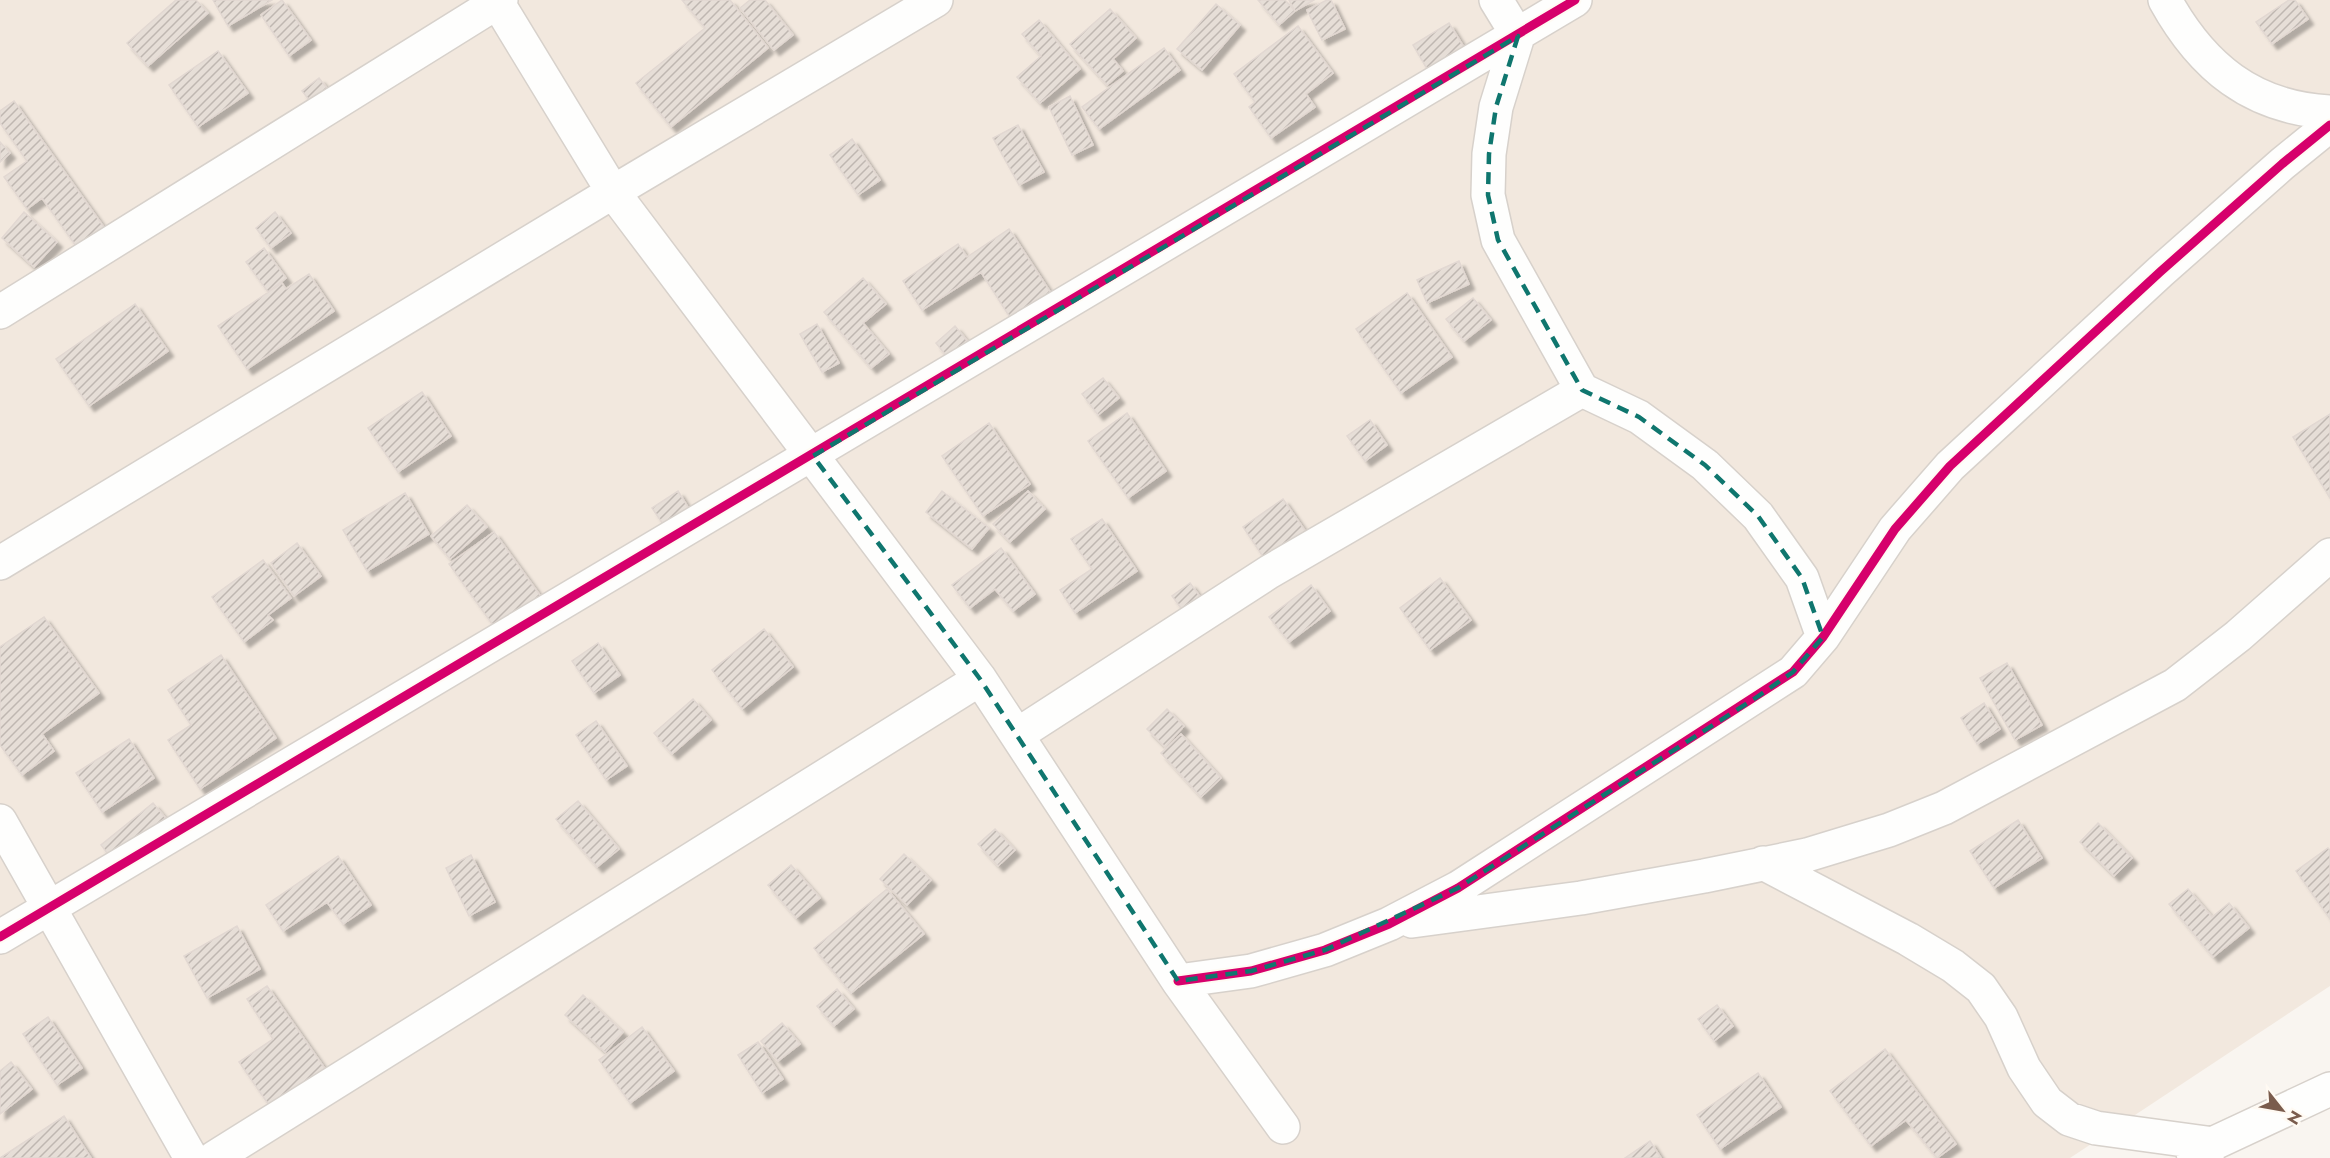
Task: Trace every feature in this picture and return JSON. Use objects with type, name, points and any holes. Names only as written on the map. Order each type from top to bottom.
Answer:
[{"type":"street","points":[[1496,0],[1518,36],[1496,107],[1489,154],[1488,195],[1498,240],[1582,390],[1639,417],[1705,465],[1758,516],[1802,578],[1823,637]]},
{"type":"street","points":[[0,937],[813,456],[1575,0]]},
{"type":"street","points":[[2165,0],[2178,24],[2210,64],[2250,93],[2301,111],[2330,112]]},
{"type":"street","points":[[0,312],[498,1],[613,192],[980,679],[1178,981],[1283,1127]]},
{"type":"street","points":[[0,564],[926,3]]},
{"type":"street","points":[[1178,981],[1251,971],[1325,950],[1389,924],[1458,888],[1793,672],[1823,637],[1895,529],[1950,466],[2169,264],[2330,125]]},
{"type":"street","points":[[1017,735],[1269,572],[1582,390]]},
{"type":"street","points":[[1389,924],[1581,898],[1807,855],[1879,833],[1944,808],[2085,735],[2175,685],[2238,636],[2330,555]]},
{"type":"street","points":[[214,1158],[980,679]]},
{"type":"street","points":[[0,821],[191,1158]]},
{"type":"street","points":[[1763,863],[1908,939],[1953,966],[1981,988],[2001,1017],[2024,1068],[2047,1102],[2069,1119],[2096,1128],[2214,1144]]},
{"type":"street","points":[[2183,1158],[2330,1089]]},
{"type":"highlighted area","points":[[1518,36],[1496,107],[1489,154],[1488,195],[1498,240],[1582,390],[1639,417],[1705,465],[1758,516],[1802,578],[1823,637],[1793,672],[1754,699],[1458,888],[1325,950],[1251,971],[1178,981],[980,679],[813,456]]},
{"type":"shaded area","points":[[0,0],[2330,0],[2330,986],[2070,1158],[0,1158]]},
{"type":"building","points":[[176,0],[196,0],[208,13],[148,66],[127,43]]},
{"type":"building","points":[[213,0],[272,0],[228,26]]},
{"type":"building","points":[[282,0],[311,40],[289,56],[261,15]]},
{"type":"building","points":[[682,0],[730,0],[768,48],[671,127],[636,83],[705,28]]},
{"type":"building","points":[[750,0],[765,0],[793,35],[774,50],[740,8]]},
{"type":"building","points":[[1258,0],[1285,0],[1295,11],[1279,25]]},
{"type":"building","points":[[1289,0],[1314,0],[1295,11]]},
{"type":"building","points":[[1331,0],[1345,29],[1322,40],[1307,10]]},
{"type":"building","points":[[2289,0],[2295,0],[2308,19],[2272,44],[2256,22]]},
{"type":"building","points":[[1216,4],[1240,25],[1202,70],[1177,49]]},
{"type":"building","points":[[1110,9],[1136,38],[1113,59],[1123,71],[1107,85],[1070,44]]},
{"type":"building","points":[[1039,20],[1080,69],[1040,103],[1017,77],[1041,56],[1022,34]]},
{"type":"building","points":[[1449,23],[1467,52],[1430,74],[1413,45]]},
{"type":"building","points":[[1298,26],[1333,73],[1306,94],[1315,107],[1271,138],[1249,107],[1255,102],[1234,74]]},
{"type":"building","points":[[1164,48],[1180,70],[1099,129],[1082,107]]},
{"type":"building","points":[[218,51],[248,93],[198,127],[169,85]]},
{"type":"building","points":[[319,78],[337,101],[320,114],[302,91]]},
{"type":"building","points":[[1070,96],[1093,145],[1072,155],[1049,107]]},
{"type":"building","points":[[14,101],[116,244],[88,263],[42,198],[27,209],[4,177],[27,161],[0,123],[0,111]]},
{"type":"building","points":[[1018,125],[1044,172],[1019,185],[993,138]]},
{"type":"building","points":[[852,139],[880,180],[858,195],[830,155]]},
{"type":"building","points":[[0,142],[10,153],[0,162]]},
{"type":"building","points":[[24,212],[57,242],[34,267],[2,238]]},
{"type":"building","points":[[275,212],[291,233],[271,248],[256,228]]},
{"type":"building","points":[[1009,229],[1051,293],[1011,319],[981,272],[922,310],[903,281],[958,244],[967,257]]},
{"type":"building","points":[[264,248],[286,278],[268,292],[246,262]]},
{"type":"building","points":[[1459,261],[1469,284],[1427,303],[1417,280]]},
{"type":"building","points":[[309,274],[334,311],[247,369],[218,326],[282,283],[286,289]]},
{"type":"building","points":[[863,278],[886,304],[863,323],[889,354],[871,368],[824,312]]},
{"type":"building","points":[[1407,293],[1452,357],[1401,393],[1356,329]]},
{"type":"building","points":[[1473,298],[1491,320],[1464,341],[1446,319]]},
{"type":"building","points":[[135,304],[168,351],[89,406],[56,359]]},
{"type":"building","points":[[817,324],[839,363],[822,372],[800,334]]},
{"type":"building","points":[[955,326],[973,348],[953,364],[936,343]]},
{"type":"building","points":[[1103,378],[1119,398],[1098,415],[1082,394]]},
{"type":"building","points":[[422,392],[451,436],[398,472],[368,428]]},
{"type":"building","points":[[1127,413],[1166,471],[1128,498],[1088,441]]},
{"type":"building","points":[[2330,414],[2330,498],[2293,437]]},
{"type":"building","points":[[1370,420],[1387,445],[1365,461],[1347,436]]},
{"type":"building","points":[[989,423],[1030,484],[983,516],[942,456]]},
{"type":"building","points":[[678,491],[694,517],[669,533],[652,508]]},
{"type":"building","points":[[942,491],[989,528],[972,549],[926,512]]},
{"type":"building","points":[[1028,491],[1045,509],[1010,542],[993,524]]},
{"type":"building","points":[[405,493],[429,534],[367,571],[343,530]]},
{"type":"building","points":[[1283,499],[1313,542],[1272,570],[1243,527]]},
{"type":"building","points":[[467,505],[487,527],[450,559],[431,536]]},
{"type":"building","points":[[1102,519],[1137,571],[1075,613],[1060,590],[1092,569],[1071,539]]},
{"type":"building","points":[[494,532],[545,602],[500,635],[449,564]]},
{"type":"building","points":[[297,543],[321,576],[294,596],[271,563]]},
{"type":"building","points":[[1001,548],[1035,594],[1013,611],[995,589],[970,608],[952,585]]},
{"type":"building","points":[[263,560],[291,598],[268,615],[273,620],[244,642],[212,597]]},
{"type":"building","points":[[1440,578],[1471,620],[1430,650],[1400,608]]},
{"type":"building","points":[[1190,583],[1207,606],[1189,619],[1172,596]]},
{"type":"building","points":[[1311,585],[1330,611],[1289,642],[1269,617]]},
{"type":"building","points":[[44,617],[99,693],[42,734],[54,751],[22,775],[0,745],[0,647]]},
{"type":"building","points":[[764,629],[793,667],[742,709],[712,670]]},
{"type":"building","points":[[598,643],[620,675],[594,693],[572,661]]},
{"type":"building","points":[[221,655],[276,738],[200,789],[168,740],[191,725],[168,690]]},
{"type":"building","points":[[2007,663],[2042,725],[2015,740],[1980,678]]},
{"type":"building","points":[[693,699],[711,720],[672,754],[654,733]]},
{"type":"building","points":[[1984,703],[2000,729],[1977,744],[1961,718]]},
{"type":"building","points":[[1167,709],[1184,726],[1165,747],[1147,729]]},
{"type":"building","points":[[596,721],[627,766],[606,780],[576,735]]},
{"type":"building","points":[[1181,734],[1221,778],[1201,797],[1161,753]]},
{"type":"building","points":[[129,739],[154,778],[102,812],[76,773]]},
{"type":"building","points":[[578,801],[619,849],[597,867],[556,819]]},
{"type":"building","points":[[153,803],[173,827],[120,870],[101,845]]},
{"type":"building","points":[[2018,820],[2042,858],[1994,888],[1970,851]]},
{"type":"building","points":[[2098,823],[2132,858],[2114,876],[2080,842]]},
{"type":"building","points":[[995,829],[1015,850],[998,866],[978,844]]},
{"type":"building","points":[[2328,848],[2330,850],[2330,919],[2296,871]]},
{"type":"building","points":[[904,854],[931,880],[907,905],[880,879]]},
{"type":"building","points":[[471,855],[495,902],[469,916],[446,868]]},
{"type":"building","points":[[338,856],[371,905],[343,924],[327,902],[283,931],[266,905]]},
{"type":"building","points":[[791,865],[820,898],[796,918],[768,885]]},
{"type":"building","points":[[887,889],[924,934],[851,993],[814,948]]},
{"type":"building","points":[[2188,889],[2212,917],[2229,903],[2249,928],[2213,957],[2169,904]]},
{"type":"building","points":[[237,926],[260,969],[207,998],[184,956]]},
{"type":"building","points":[[267,986],[326,1070],[271,1108],[239,1062],[273,1039],[247,999]]},
{"type":"building","points":[[837,989],[854,1009],[834,1026],[817,1006]]},
{"type":"building","points":[[583,995],[623,1032],[605,1052],[565,1015]]},
{"type":"building","points":[[1717,1005],[1733,1026],[1714,1041],[1698,1019]]},
{"type":"building","points":[[48,1017],[82,1068],[57,1085],[23,1034]]},
{"type":"building","points":[[782,1023],[800,1044],[778,1061],[761,1041]]},
{"type":"building","points":[[642,1027],[674,1071],[630,1103],[599,1060]]},
{"type":"building","points":[[758,1042],[783,1079],[762,1093],[738,1055]]},
{"type":"building","points":[[1885,1049],[1956,1144],[1937,1158],[1906,1120],[1871,1146],[1830,1091]]},
{"type":"building","points":[[11,1062],[32,1089],[0,1114],[0,1071]]},
{"type":"building","points":[[1758,1073],[1781,1107],[1720,1149],[1697,1115]]},
{"type":"building","points":[[64,1116],[91,1158],[0,1158]]},
{"type":"building","points":[[1650,1141],[1661,1158],[1625,1158]]},
{"type":"cycle path","points":[[0,937],[1575,0]]},
{"type":"cycle path","points":[[1178,981],[1251,971],[1325,950],[1389,924],[1458,888],[1793,672],[1823,637],[1895,529],[1950,466],[2160,272],[2282,164],[2330,125]]}]
